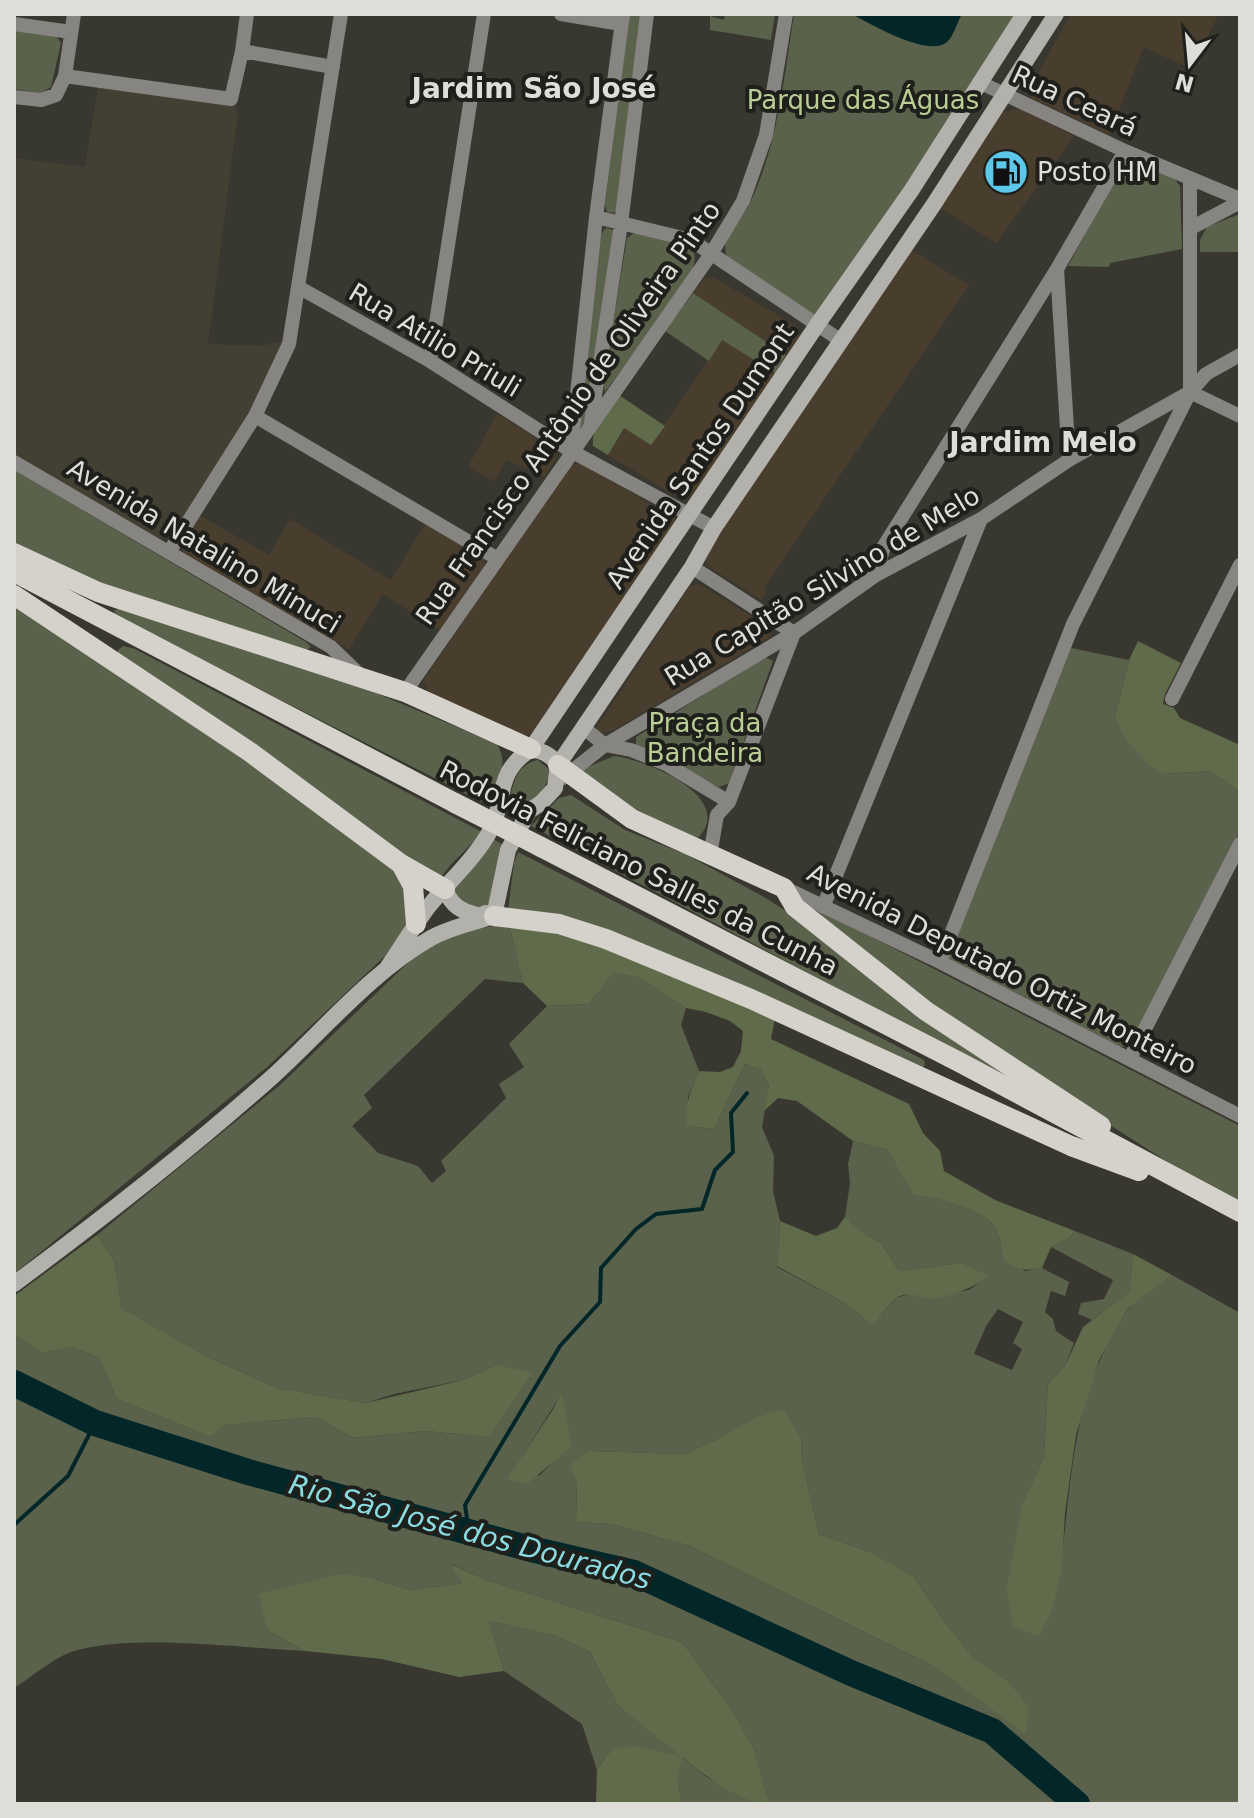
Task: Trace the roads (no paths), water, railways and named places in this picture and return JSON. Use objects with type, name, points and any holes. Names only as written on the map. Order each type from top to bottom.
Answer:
[{"type":"main road","points":[[14,553],[98,592],[405,692],[531,749]]},
{"type":"main road","name":"Rodovia Feliciano Salles da Cunha","points":[[14,572],[963,1064],[1240,1212]]},
{"type":"main road","points":[[14,595],[250,752],[401,864],[445,889]]},
{"type":"main road","points":[[560,775],[632,819],[784,888],[795,907],[926,1011],[1208,1196]]},
{"type":"main road","points":[[401,864],[413,886],[416,924]]},
{"type":"main road","points":[[490,911],[559,924],[606,939],[751,999],[1071,1146],[1208,1196]]},
{"type":"street","points":[[14,97],[41,100],[56,95],[65,76],[74,14]]},
{"type":"street","points":[[65,76],[231,99],[247,14]]},
{"type":"street","points":[[169,552],[255,416],[289,344],[341,14]]},
{"type":"street","points":[[430,361],[484,14]]},
{"type":"street","points":[[561,14],[622,19],[596,217],[571,451]]},
{"type":"street","points":[[590,426],[621,224],[647,14]]},
{"type":"street","name":"Rua Francisco Antônio de Oliveira Pinto","points":[[405,692],[711,254],[743,201],[766,135],[786,14]]},
{"type":"street","name":"Avenida Santos Dumont","points":[[387,968],[416,924],[492,827],[514,760],[531,749],[911,191],[1024,14]]},
{"type":"street","name":"Avenida Santos Dumont","points":[[490,911],[508,850],[529,811],[541,803],[560,775],[585,729],[692,567],[714,528],[934,204],[1056,14]]},
{"type":"street","points":[[14,24],[71,32]]},
{"type":"street","points":[[242,51],[333,67]]},
{"type":"street","name":"Rua Ceará","points":[[979,82],[1125,151],[1240,200]]},
{"type":"street","points":[[876,575],[884,546],[1057,269],[1125,151]]},
{"type":"street","points":[[940,962],[1073,624],[1190,392],[1190,178]]},
{"type":"street","points":[[911,191],[934,204]]},
{"type":"street","points":[[1191,228],[1240,200]]},
{"type":"street","points":[[596,217],[691,240],[840,340]]},
{"type":"street","points":[[1057,269],[1069,460]]},
{"type":"street","name":"Rua Atilio Priuli","points":[[300,288],[430,361],[571,451],[714,528]]},
{"type":"street","name":"Rua Capitão Silvino de Melo","points":[[560,775],[794,633],[876,575],[981,519],[1069,460],[1190,392],[1206,374],[1240,355]]},
{"type":"street","points":[[1190,392],[1240,416]]},
{"type":"street","points":[[255,416],[498,559]]},
{"type":"street","name":"Avenida Natalino Minuci","points":[[14,462],[331,647],[364,679]]},
{"type":"street","points":[[823,907],[981,519]]},
{"type":"street","points":[[1172,699],[1240,565]]},
{"type":"street","points":[[692,567],[794,633],[729,802],[717,815],[710,855]]},
{"type":"street","points":[[585,729],[605,745],[631,750],[666,764],[729,802]]},
{"type":"street","points":[[531,749],[554,758],[560,775]]},
{"type":"street","points":[[1130,1058],[1240,844]]},
{"type":"street","name":"Avenida Deputado Ortiz Monteiro","points":[[784,888],[940,962],[1240,1116]]},
{"type":"street","points":[[445,889],[451,904],[462,912],[490,911]]},
{"type":"street","points":[[14,1284],[92,1227],[270,1078],[387,968],[433,937],[490,911]]},
{"type":"water","points":[[852,14],[962,14],[947,42],[927,46],[900,38]]},
{"type":"waterway","points":[[469,1532],[465,1505],[560,1346],[600,1302],[601,1268],[636,1229],[656,1214],[702,1209],[715,1170],[733,1152],[731,1113],[747,1093]]},
{"type":"waterway","name":"Rio São José dos Dourados","points":[[14,1383],[95,1423],[248,1472],[531,1549],[634,1573],[851,1673],[992,1731],[1077,1804]]},
{"type":"waterway","points":[[14,1525],[68,1476],[95,1423]]},
{"type":"place","name":"Posto HM","points":[[1006,172]]},
{"type":"district","name":"Jardim São José","points":[[534,88]]},
{"type":"district","name":"Jardim Melo","points":[[1043,442]]},
{"type":"park label","name":"Parque das Águas","points":[[863,100]]},
{"type":"park label","name":"Praça da Bandeira","points":[[705,738]]}]
